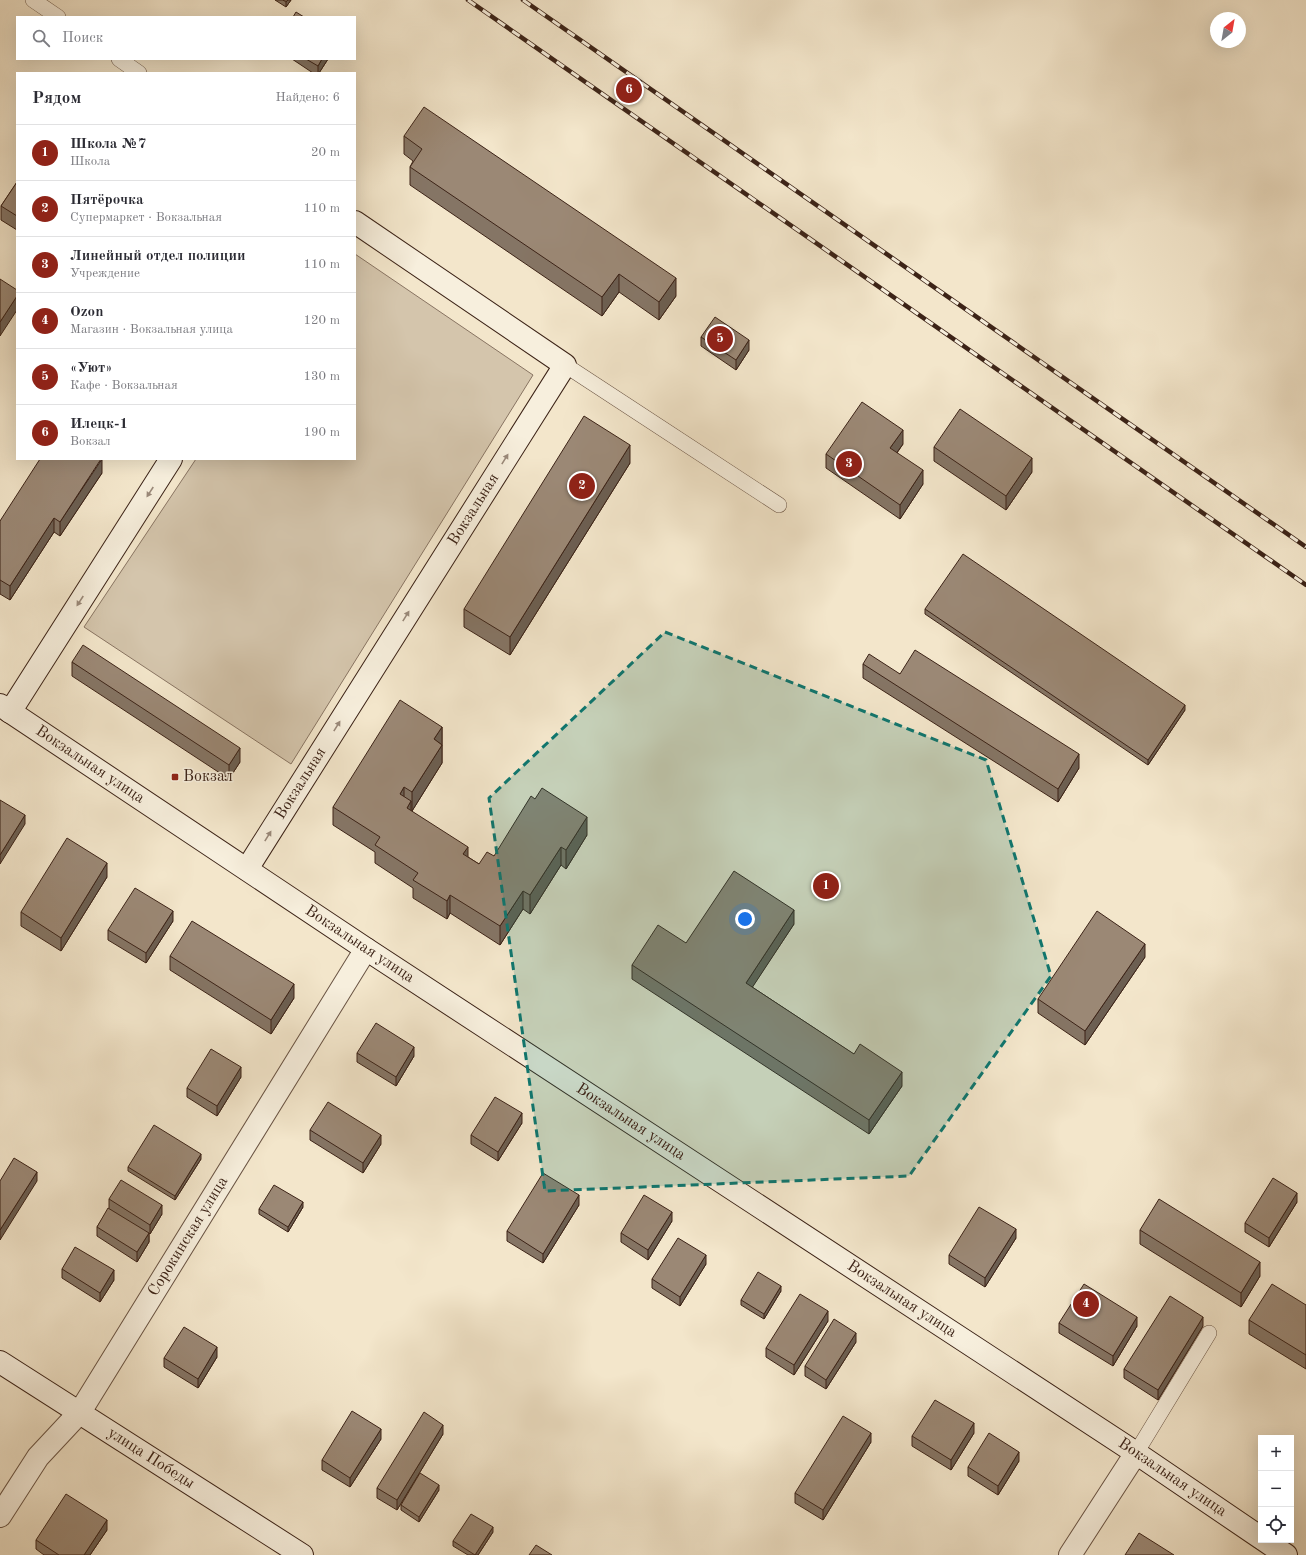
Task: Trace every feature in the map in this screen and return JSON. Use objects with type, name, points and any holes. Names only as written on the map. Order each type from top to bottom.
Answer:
[{"type":"street","points":[[356,223],[564,364]]},
{"type":"street","name":"Вокзальная","points":[[247,869],[564,364]]},
{"type":"street","points":[[5,709],[170,460]]},
{"type":"street","name":"Вокзальная улица","points":[[5,709],[366,949],[1136,1453],[1258,1536]]},
{"type":"street","name":"Сорокинская улица","points":[[0,1516],[38,1457],[80,1412],[366,949]]},
{"type":"street","name":"улица Победы","points":[[0,1362],[302,1555]]},
{"type":"street","points":[[1070,1555],[1136,1453]]},
{"type":"street","points":[[1268,1543],[1286,1555]]},
{"type":"lane","points":[[33,0],[57,16]]},
{"type":"lane","points":[[120,60],[138,72]]},
{"type":"lane","points":[[564,364],[779,505]]},
{"type":"lane","points":[[1136,1453],[1209,1334]]},
{"type":"highlighted area","points":[[665,632],[986,760],[1051,976],[909,1176],[545,1191],[489,798]]},
{"type":"shaded area","points":[[356,255],[533,375],[291,764],[84,627],[195,460],[356,460]]},
{"type":"building","points":[[296,12],[302,16],[294,16]]},
{"type":"building","points":[[308,60],[321,60],[318,66]]},
{"type":"building","points":[[424,107],[676,278],[659,302],[619,274],[602,297],[410,167],[422,149],[404,136]]},
{"type":"building","points":[[16,184],[16,215],[1,206]]},
{"type":"building","points":[[0,279],[16,289],[16,298],[0,322]]},
{"type":"building","points":[[715,317],[749,340],[736,360],[701,337]]},
{"type":"building","points":[[862,402],[903,430],[890,448],[923,470],[900,505],[826,454]]},
{"type":"building","points":[[960,409],[1032,458],[1006,496],[934,447]]},
{"type":"building","points":[[584,416],[630,445],[510,637],[464,609]]},
{"type":"building","points":[[39,460],[100,460],[60,522],[54,518],[10,586],[0,580],[0,521]]},
{"type":"building","points":[[963,554],[1185,705],[1148,760],[925,609]]},
{"type":"building","points":[[83,645],[240,748],[229,765],[72,662]]},
{"type":"building","points":[[915,650],[1079,754],[1058,789],[863,664],[869,654],[900,674]]},
{"type":"building","points":[[400,700],[442,727],[434,739],[442,745],[412,792],[404,787],[400,794],[411,801],[407,808],[468,847],[463,854],[479,864],[487,852],[494,856],[531,796],[535,799],[542,788],[587,817],[566,850],[561,847],[530,895],[523,891],[500,926],[450,895],[447,901],[413,880],[418,873],[375,845],[380,837],[333,807]]},
{"type":"building","points":[[0,800],[25,815],[0,855]]},
{"type":"building","points":[[67,838],[107,863],[61,938],[21,912]]},
{"type":"building","points":[[734,871],[794,910],[746,983],[854,1054],[860,1044],[902,1072],[869,1120],[632,965],[658,925],[686,943]]},
{"type":"building","points":[[135,888],[173,911],[146,953],[108,930]]},
{"type":"building","points":[[1097,911],[1145,944],[1085,1031],[1038,999]]},
{"type":"building","points":[[192,921],[294,984],[271,1020],[170,956]]},
{"type":"building","points":[[376,1023],[414,1047],[396,1077],[357,1053]]},
{"type":"building","points":[[211,1049],[241,1067],[217,1106],[187,1088]]},
{"type":"building","points":[[495,1097],[522,1113],[498,1152],[471,1135]]},
{"type":"building","points":[[328,1102],[381,1135],[363,1163],[310,1130]]},
{"type":"building","points":[[154,1125],[201,1154],[175,1196],[128,1167]]},
{"type":"building","points":[[14,1158],[37,1172],[0,1230],[0,1181]]},
{"type":"building","points":[[543,1173],[579,1195],[543,1254],[507,1231]]},
{"type":"building","points":[[1273,1178],[1297,1193],[1269,1238],[1245,1223]]},
{"type":"building","points":[[121,1180],[162,1205],[150,1225],[109,1199]]},
{"type":"building","points":[[274,1185],[303,1202],[288,1227],[259,1209]]},
{"type":"building","points":[[644,1195],[672,1212],[648,1250],[621,1233]]},
{"type":"building","points":[[1159,1199],[1260,1262],[1241,1293],[1140,1230]]},
{"type":"building","points":[[979,1207],[1016,1229],[985,1278],[949,1255]]},
{"type":"building","points":[[108,1208],[149,1233],[137,1252],[97,1227]]},
{"type":"building","points":[[678,1238],[706,1255],[680,1297],[652,1279]]},
{"type":"building","points":[[75,1247],[114,1270],[100,1293],[62,1269]]},
{"type":"building","points":[[758,1272],[781,1286],[764,1314],[741,1300]]},
{"type":"building","points":[[1084,1284],[1137,1317],[1113,1356],[1059,1323]]},
{"type":"building","points":[[1272,1284],[1306,1305],[1306,1355],[1249,1320]]},
{"type":"building","points":[[800,1294],[828,1311],[794,1365],[766,1348]]},
{"type":"building","points":[[1170,1296],[1203,1317],[1158,1390],[1124,1369]]},
{"type":"building","points":[[834,1319],[856,1333],[826,1380],[805,1366]]},
{"type":"building","points":[[184,1327],[217,1347],[198,1379],[164,1358]]},
{"type":"building","points":[[935,1400],[974,1423],[951,1460],[912,1436]]},
{"type":"building","points":[[352,1411],[381,1429],[350,1478],[322,1460]]},
{"type":"building","points":[[424,1412],[443,1425],[397,1500],[377,1488]]},
{"type":"building","points":[[843,1416],[871,1433],[823,1510],[795,1493]]},
{"type":"building","points":[[989,1433],[1019,1452],[998,1486],[968,1467]]},
{"type":"building","points":[[420,1473],[439,1485],[419,1517],[401,1505]]},
{"type":"building","points":[[66,1494],[107,1520],[84,1555],[59,1555],[36,1540]]},
{"type":"building","points":[[471,1514],[493,1527],[475,1555],[453,1541]]},
{"type":"building","points":[[1139,1533],[1174,1555],[1125,1555]]},
{"type":"building","points":[[536,1545],[552,1555],[529,1555]]},
{"type":"railway","points":[[468,0],[1306,585]]},
{"type":"railway","points":[[523,0],[1306,547]]},
{"type":"place","name":"Илецк-1","points":[[629,90]]},
{"type":"place","name":"«Уют»","points":[[720,339]]},
{"type":"place","name":"Линейный отдел полиции","points":[[849,464]]},
{"type":"place","name":"Пятёрочка","points":[[582,486]]},
{"type":"place","name":"Вокзал","points":[[175,777]]},
{"type":"place","name":"Школа №7","points":[[826,886]]},
{"type":"place","name":"Ozon","points":[[1086,1304]]}]
